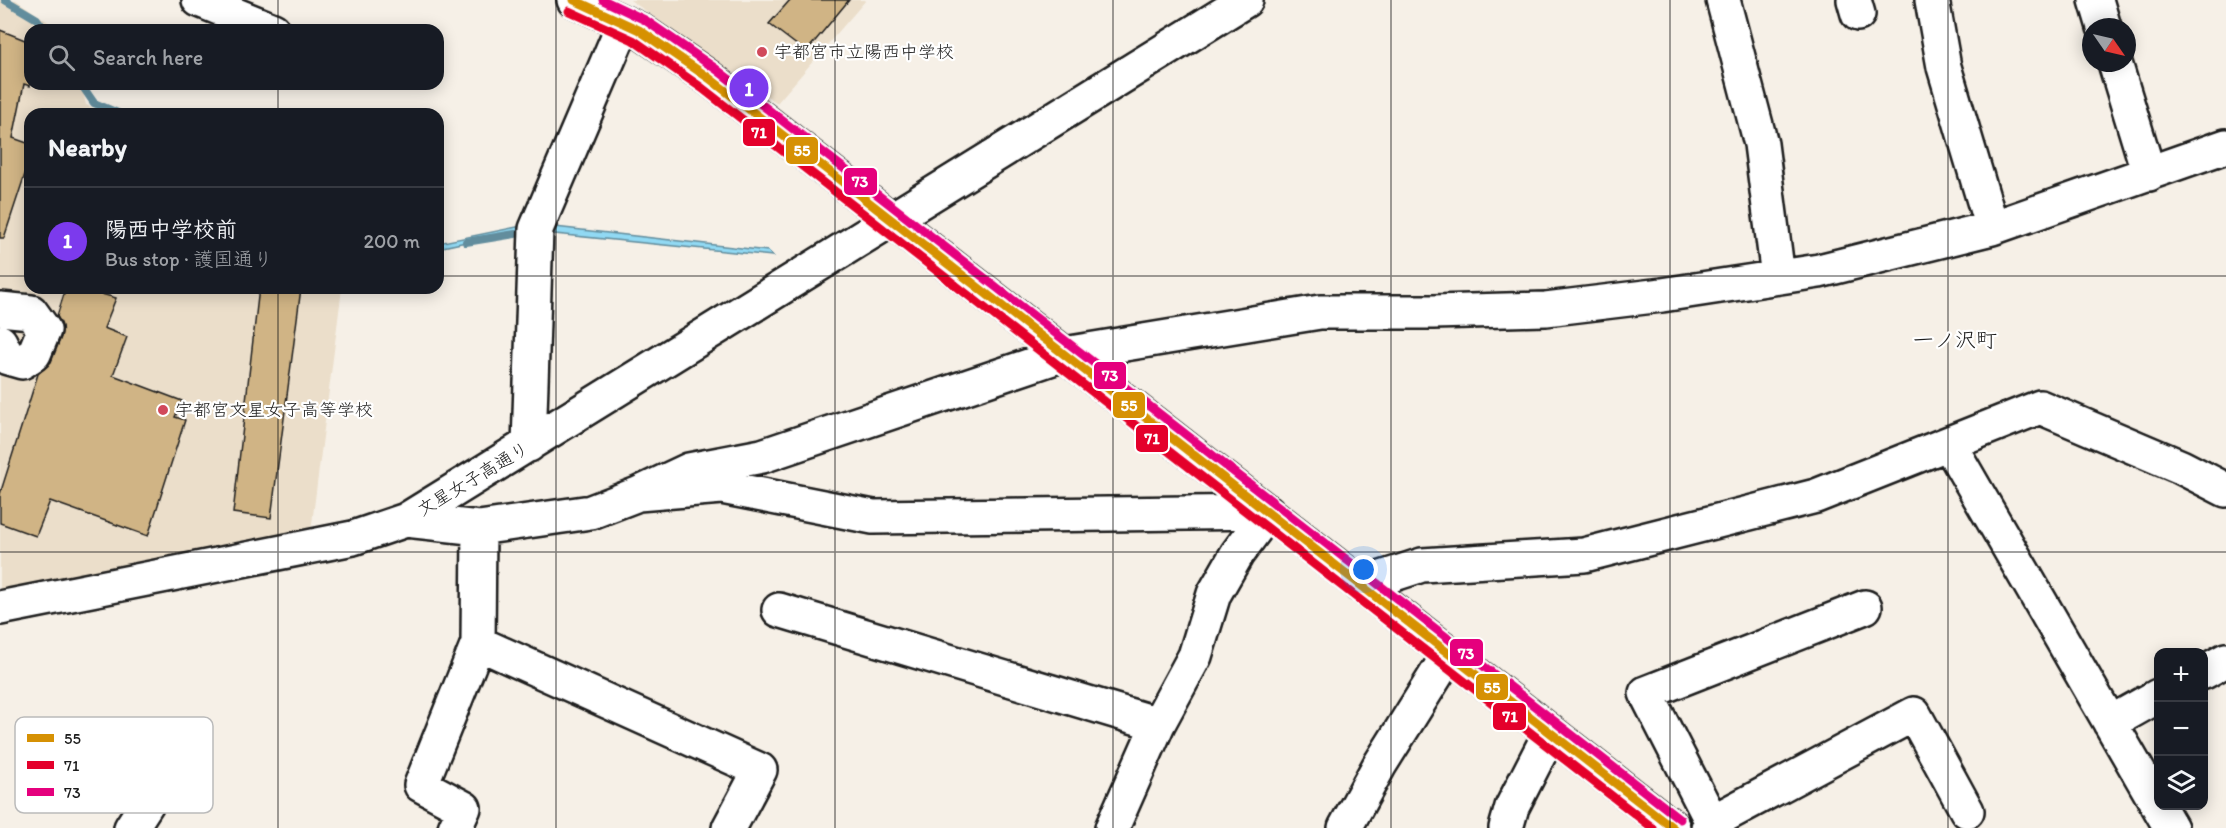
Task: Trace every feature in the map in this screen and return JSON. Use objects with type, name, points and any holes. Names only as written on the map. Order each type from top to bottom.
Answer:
[{"type":"street","points":[[198,0],[258,24]]},
{"type":"street","points":[[574,0],[624,23],[673,51],[894,220],[1673,828]]},
{"type":"street","points":[[1723,0],[1761,144],[1778,277]]},
{"type":"street","points":[[1932,0],[1944,66],[1992,228]]},
{"type":"street","points":[[2096,0],[2101,18]]},
{"type":"street","name":"文星女子高通り","points":[[0,608],[353,537],[406,520],[894,220],[1243,1]]},
{"type":"street","points":[[529,445],[536,229],[624,23]]},
{"type":"street","points":[[2118,72],[2149,174]]},
{"type":"street","points":[[406,520],[479,528],[591,512],[689,471],[762,456],[1064,354],[1320,312],[1545,309],[1662,295],[1819,271],[1992,228],[2226,146]]},
{"type":"street","points":[[0,342],[8,358],[22,362],[34,354],[44,330],[31,312],[2,312]]},
{"type":"street","points":[[1360,585],[1422,565],[1584,555],[1816,496],[2040,407],[2218,479]]},
{"type":"street","points":[[1949,444],[2171,828]]},
{"type":"street","points":[[638,494],[722,487],[873,517],[1268,512]]},
{"type":"street","points":[[1112,828],[1158,724],[1195,656],[1214,594],[1237,554],[1268,512]]},
{"type":"street","points":[[455,828],[464,808],[421,785],[478,643],[479,528]]},
{"type":"street","points":[[1865,608],[1646,693],[1710,825],[1914,714],[1967,811]]},
{"type":"street","points":[[779,610],[1158,724]]},
{"type":"street","points":[[478,643],[760,770],[729,828]]},
{"type":"street","points":[[1345,828],[1379,766],[1449,654]]},
{"type":"street","points":[[2208,670],[2226,660]]},
{"type":"street","points":[[2110,723],[2154,698]]},
{"type":"street","points":[[1506,828],[1512,807],[1550,733]]},
{"type":"street","points":[[131,828],[141,813]]},
{"type":"shaded area","name":"宇都宮文星女子高等学校","points":[[0,0],[16,0],[51,24],[24,24],[24,90],[82,90],[86,105],[93,108],[24,108],[24,294],[341,294],[311,531],[0,593]]},
{"type":"shaded area","name":"宇都宮市立陽西中学校","points":[[630,0],[866,0],[777,103]]},
{"type":"water","points":[[522,226],[522,230],[444,247],[444,242]]},
{"type":"water","points":[[546,226],[768,251],[773,256],[545,233]]},
{"type":"building","points":[[790,0],[849,0],[806,52],[769,24]]},
{"type":"building","points":[[0,30],[24,40],[24,84],[13,138],[24,142],[24,177],[4,238],[0,238]]},
{"type":"building","points":[[64,294],[102,294],[116,298],[104,328],[127,337],[113,375],[182,401],[175,417],[185,420],[148,536],[50,501],[36,536],[0,523],[0,494],[38,374],[51,362],[61,337],[62,327],[57,316]]},
{"type":"building","points":[[258,294],[300,294],[271,518],[233,513]]},
{"type":"waterway","points":[[5,0],[37,19],[41,24]]},
{"type":"waterway","points":[[85,90],[94,103],[106,108]]},
{"type":"waterway","points":[[466,242],[515,234]]},
{"type":"transit line","name":"55","points":[[574,0],[639,30],[709,78],[1673,828]]},
{"type":"transit line","name":"73","points":[[603,0],[645,20],[716,69],[1680,819]]},
{"type":"transit line","name":"71","points":[[569,11],[633,40],[702,88],[1653,828]]},
{"type":"place","name":"宇都宮市立陽西中学校","points":[[762,52]]},
{"type":"place","name":"陽西中学校前","points":[[749,88]]},
{"type":"place","name":"宇都宮文星女子高等学校","points":[[163,410]]},
{"type":"district","name":"一ノ沢町","points":[[1955,340]]}]
